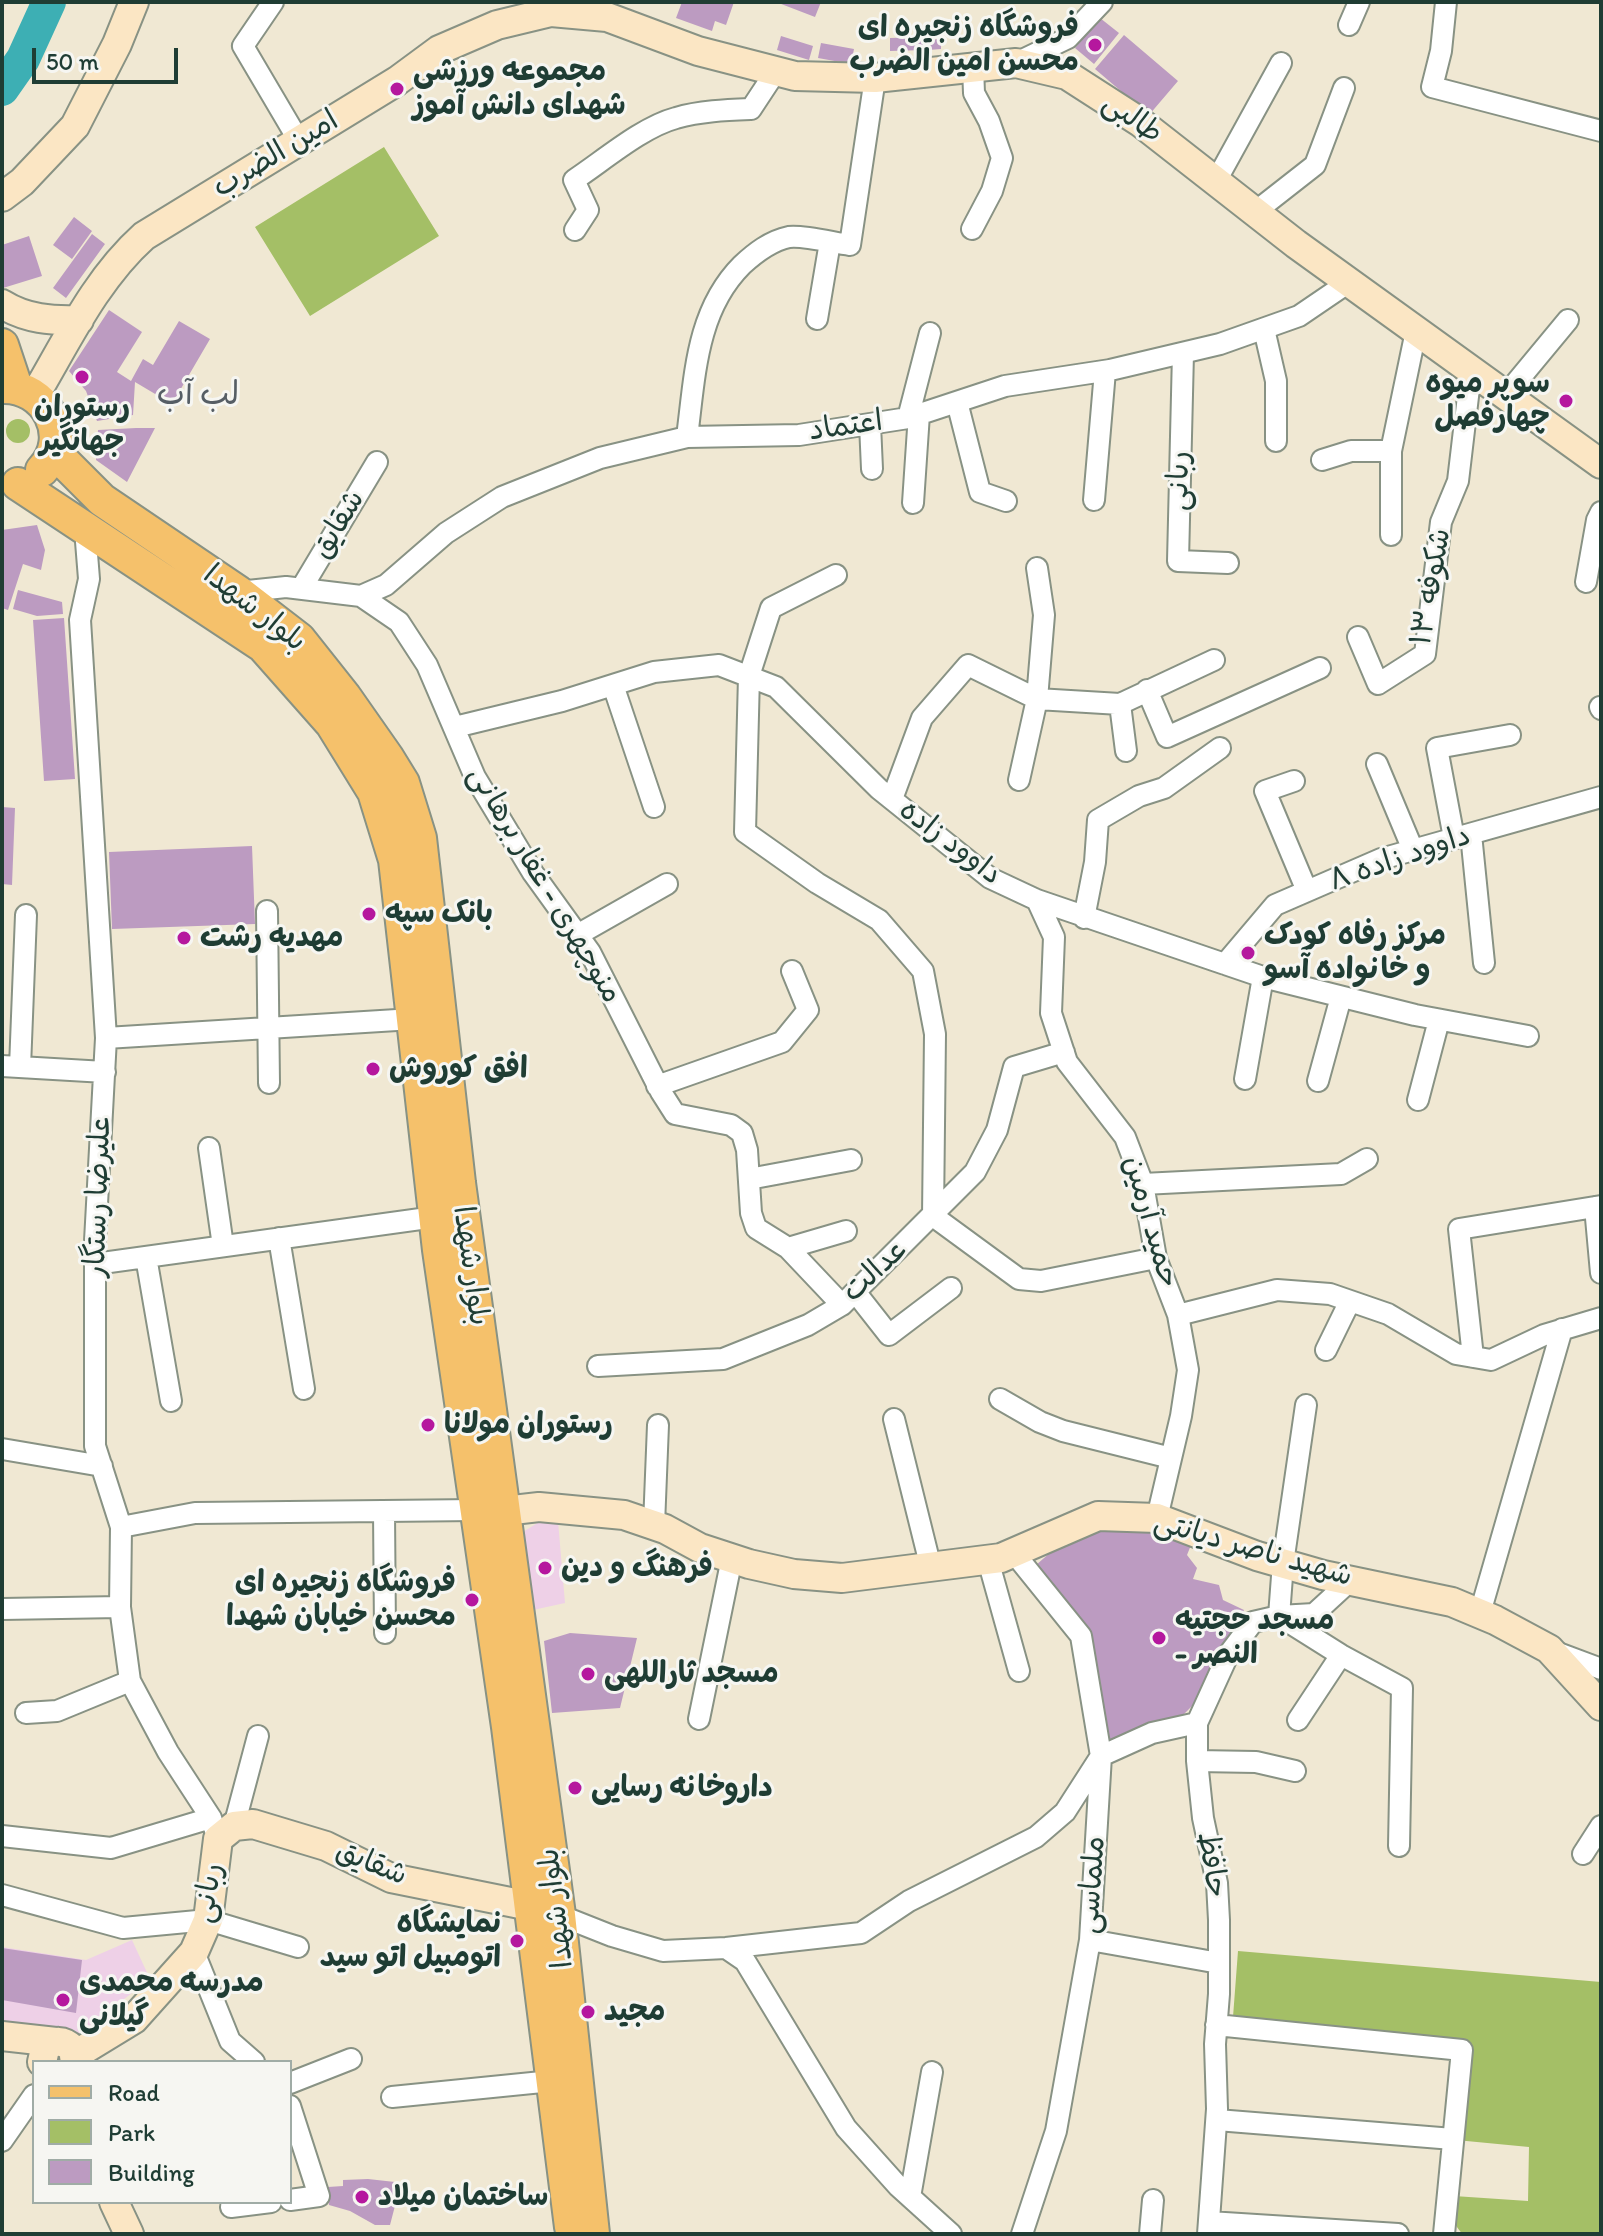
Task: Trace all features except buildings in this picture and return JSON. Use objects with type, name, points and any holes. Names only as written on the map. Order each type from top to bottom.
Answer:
[{"type":"main road","points":[[2,197],[22,182],[75,126],[117,44],[134,2]]},
{"type":"main road","name":"امین الضرب","points":[[18,389],[79,320],[123,255],[144,236],[397,81],[439,50],[497,25],[577,8]]},
{"type":"main road","name":"طالبی","points":[[577,8],[698,51],[795,76],[875,78],[1016,63],[1067,75],[1140,122],[1349,282],[1601,464]]},
{"type":"main road","points":[[2,304],[49,321],[79,320]]},
{"type":"main road","points":[[2,345],[18,389],[48,408],[55,426],[54,452],[39,472],[10,484]]},
{"type":"main road","name":"بلوار شهدا","points":[[54,452],[102,500],[238,592],[299,639],[345,697],[403,783],[420,838],[435,1217],[490,1510]]},
{"type":"main road","name":"بلوار شهدا","points":[[10,484],[85,529],[263,646],[332,724],[374,792],[395,860],[459,1183],[508,1727],[544,1911],[593,2234]]},
{"type":"main road","name":"شهید ناصر دیانتی","points":[[490,1510],[552,1508],[624,1515],[654,1525],[700,1548],[732,1558],[794,1574],[842,1578],[1001,1556],[1098,1516],[1157,1518],[1283,1563],[1452,1602],[1480,1613],[1549,1649],[1601,1706]]},
{"type":"main road","name":"شقایق","points":[[221,1828],[253,1824],[326,1846],[391,1878],[544,1911]]},
{"type":"main road","name":"ربانی","points":[[62,2053],[134,2019],[194,1952],[208,1920],[221,1828]]},
{"type":"main road","name":"بلوار شهدا","points":[[544,1911],[552,2081],[572,2234]]},
{"type":"main road","points":[[2,2039],[62,2053]]},
{"type":"main road","points":[[2,2039],[32,2060]]},
{"type":"main road","points":[[115,2204],[129,2234]]},
{"type":"street","points":[[273,2],[243,46],[299,141]]},
{"type":"street","points":[[1016,63],[1068,38],[1102,2]]},
{"type":"street","points":[[1349,25],[1359,2]]},
{"type":"street","points":[[1446,2],[1441,51],[1432,87],[1601,131]]},
{"type":"street","points":[[1216,181],[1281,63]]},
{"type":"street","points":[[972,229],[992,191],[1002,158],[989,121],[974,93],[973,67]]},
{"type":"street","points":[[575,230],[588,210],[574,180],[645,133],[674,118],[751,109],[776,71]]},
{"type":"street","points":[[817,319],[840,244],[875,78]]},
{"type":"street","points":[[1255,212],[1315,165],[1344,88]]},
{"type":"street","points":[[687,437],[697,360],[707,316],[730,277],[758,250],[790,237],[840,244]]},
{"type":"street","name":"اعتماد","points":[[361,596],[386,585],[446,533],[502,497],[600,458],[687,437],[799,435],[870,424],[913,416],[1005,386],[1105,371],[1183,353],[1220,344],[1299,316],[1349,282]]},
{"type":"street","points":[[1505,396],[1568,320]]},
{"type":"street","points":[[1264,329],[1276,381],[1276,441]]},
{"type":"street","points":[[1391,535],[1391,451],[1416,331]]},
{"type":"street","points":[[913,503],[913,416],[930,333]]},
{"type":"street","name":"ربانی","points":[[1183,353],[1178,561],[1228,563]]},
{"type":"street","points":[[1094,500],[1105,371]]},
{"type":"street","name":"شکوفه ۱۳","points":[[1358,637],[1378,684],[1425,654],[1441,522],[1458,481],[1471,371]]},
{"type":"street","points":[[957,402],[980,492],[1006,501]]},
{"type":"street","points":[[870,424],[872,469]]},
{"type":"street","points":[[1322,460],[1351,451],[1391,451]]},
{"type":"street","name":"شقایق","points":[[301,589],[377,462]]},
{"type":"street","points":[[1586,582],[1601,512]]},
{"type":"street","name":"علیرضا رستگار","points":[[85,529],[89,579],[80,620],[106,1038],[95,1264],[95,1446],[121,1527],[120,1607],[130,1681],[168,1752],[221,1828]]},
{"type":"street","points":[[89,579],[119,551]]},
{"type":"street","points":[[1019,780],[1037,699],[1044,615],[1037,568]]},
{"type":"street","points":[[836,575],[771,608],[749,676],[745,832],[817,883],[879,920],[923,971],[935,1034],[933,1216],[1019,1279],[1041,1281],[1156,1258]]},
{"type":"street","points":[[238,592],[286,587],[361,596]]},
{"type":"street","name":"منوچهری - غفار برهانی","points":[[361,596],[399,622],[427,665],[482,788],[533,873],[579,934],[657,1086],[675,1114],[731,1125],[742,1133],[747,1150],[751,1213],[756,1228],[788,1248],[889,1335],[951,1288]]},
{"type":"street","points":[[892,799],[922,718],[968,665],[1037,699],[1120,704],[1214,660]]},
{"type":"street","name":"داوود زاده","points":[[455,727],[562,701],[654,672],[719,665],[776,687],[892,799],[990,878],[1037,900],[1263,977],[1439,1020],[1528,1036]]},
{"type":"street","points":[[1147,690],[1167,737],[1320,668]]},
{"type":"street","points":[[613,685],[654,807]]},
{"type":"street","points":[[1120,704],[1126,751]]},
{"type":"street","points":[[1484,963],[1463,836],[1437,748],[1510,735]]},
{"type":"street","points":[[1084,918],[1095,862],[1098,820],[1139,796],[1164,788],[1220,748]]},
{"type":"street","points":[[1377,764],[1413,850]]},
{"type":"street","points":[[1294,781],[1265,791],[1307,891]]},
{"type":"street","name":"داوود زاده ۸","points":[[1225,964],[1275,905],[1381,859],[1601,797]]},
{"type":"street","points":[[579,934],[667,884]]},
{"type":"street","name":"حمید آرمین","points":[[1037,900],[1054,937],[1051,1013],[1067,1062],[1125,1137],[1143,1184],[1156,1258],[1178,1315],[1188,1370],[1181,1416],[1157,1518]]},
{"type":"street","points":[[267,911],[269,1083]]},
{"type":"street","points":[[26,915],[11,1067],[105,1072]]},
{"type":"street","points":[[657,1086],[782,1042],[808,1010],[792,971]]},
{"type":"street","points":[[1245,1079],[1263,977]]},
{"type":"street","points":[[1318,1081],[1341,997]]},
{"type":"street","points":[[106,1038],[427,1017]]},
{"type":"street","points":[[1418,1100],[1439,1020]]},
{"type":"street","name":"عدالت","points":[[598,1366],[723,1359],[808,1325],[849,1299],[975,1172],[997,1130],[1014,1067],[1064,1052]]},
{"type":"street","points":[[209,1148],[223,1246]]},
{"type":"street","points":[[1143,1184],[1341,1174],[1367,1159]]},
{"type":"street","points":[[749,1179],[851,1160]]},
{"type":"street","points":[[1473,1357],[1459,1229],[1598,1206],[1601,1273]]},
{"type":"street","points":[[95,1264],[435,1217]]},
{"type":"street","points":[[788,1248],[846,1231]]},
{"type":"street","points":[[279,1238],[304,1389]]},
{"type":"street","points":[[146,1257],[171,1401]]},
{"type":"street","points":[[1178,1315],[1277,1290],[1330,1294],[1388,1314],[1456,1354],[1491,1360],[1562,1329],[1601,1318]]},
{"type":"street","points":[[1326,1350],[1350,1301]]},
{"type":"street","points":[[1480,1613],[1562,1329]]},
{"type":"street","points":[[1000,1399],[1063,1431],[1171,1458]]},
{"type":"street","points":[[1306,1405],[1283,1563],[1279,1616],[1402,1688],[1399,1846]]},
{"type":"street","points":[[894,1419],[931,1568]]},
{"type":"street","points":[[654,1525],[658,1425]]},
{"type":"street","points":[[2,1449],[102,1466]]},
{"type":"street","points":[[121,1527],[195,1513],[490,1510]]},
{"type":"street","points":[[384,1511],[385,1633]]},
{"type":"street","points":[[1001,1556],[1019,1671]]},
{"type":"street","name":"ملماسی","points":[[1001,1556],[1081,1636],[1101,1756],[1090,1940],[1056,2131],[1022,2234]]},
{"type":"street","points":[[699,1719],[732,1558]]},
{"type":"street","name":"حافظ","points":[[1209,2228],[1217,2120],[1219,1963],[1217,1883],[1203,1818],[1197,1723],[1228,1655],[1253,1622],[1279,1616],[1314,1614],[1351,1580]]},
{"type":"street","points":[[2,1609],[120,1607]]},
{"type":"street","points":[[1549,1649],[1601,1669]]},
{"type":"street","points":[[1298,1720],[1341,1655]]},
{"type":"street","points":[[26,1713],[57,1711],[130,1681]]},
{"type":"street","points":[[544,1911],[663,1951],[726,1948],[861,1933],[909,1901],[1036,1837],[1065,1812],[1101,1756],[1152,1733],[1197,1723]]},
{"type":"street","points":[[2,1836],[111,1848],[221,1828],[258,1736]]},
{"type":"street","points":[[1197,1761],[1256,1762],[1295,1771]]},
{"type":"street","points":[[1583,1854],[1601,1826]]},
{"type":"street","points":[[2,1895],[123,1928],[208,1920],[298,1947]]},
{"type":"street","points":[[1090,1940],[1219,1963]]},
{"type":"street","points":[[726,1948],[745,1961],[846,2128],[910,2197],[951,2234]]},
{"type":"street","points":[[194,1952],[230,2041],[252,2060]]},
{"type":"street","points":[[1216,2025],[1462,2050],[1444,2234]]},
{"type":"street","points":[[292,2082],[351,2059]]},
{"type":"street","points":[[910,2197],[932,2072]]},
{"type":"street","points":[[392,2097],[552,2081]]},
{"type":"street","points":[[2,2141],[32,2098]]},
{"type":"street","points":[[292,2112],[319,2196],[292,2200]]},
{"type":"street","points":[[1217,2120],[1453,2139]]},
{"type":"street","points":[[1150,2234],[1153,2200]]},
{"type":"street","points":[[231,2207],[255,2204]]},
{"type":"street","points":[[1209,2228],[1398,2234]]},
{"type":"shaded area","name":"فرهنگ و دین","points":[[558,1521],[565,1603],[533,1610],[523,1532],[539,1522]]},
{"type":"shaded area","name":"مدرسه محمدی گیلانی","points":[[132,1940],[150,1979],[79,2034],[2,2020],[2,1947],[86,1960]]},
{"type":"green space","points":[[384,147],[439,236],[310,316],[255,227]]},
{"type":"green space","points":[[18,419],[29,426],[30,431],[23,442],[18,443],[7,436],[6,431],[13,420]]},
{"type":"green space","points":[[1238,1951],[1601,1982],[1601,2234],[1463,2234],[1453,2216],[1454,2196],[1528,2201],[1529,2147],[1456,2140],[1466,2044],[1233,2017]]},
{"type":"waterway","points":[[2,89],[23,59],[49,2]]},
{"type":"place","name":"فروشگاه زنجیره ای محسن امین الضرب","points":[[1095,45]]},
{"type":"place","name":"مجموعه ورزشی شهدای دانش آموز","points":[[397,89]]},
{"type":"place","name":"رستوران جهانگیر","points":[[82,377]]},
{"type":"place","name":"سوپر میوه چهارفصل","points":[[1566,401]]},
{"type":"place","name":"بانک سپه","points":[[369,914]]},
{"type":"place","name":"مهدیه رشت","points":[[184,938]]},
{"type":"place","name":"مرکز رفاه کودک و خانواده آسو","points":[[1248,953]]},
{"type":"place","name":"افق کوروش","points":[[373,1069]]},
{"type":"place","name":"رستوران مولانا","points":[[428,1425]]},
{"type":"place","name":"فرهنگ و دین","points":[[545,1568]]},
{"type":"place","name":"فروشگاه زنجیره ای محسن خیابان شهدا","points":[[472,1600]]},
{"type":"place","name":"مسجد حجتیه - النصر","points":[[1159,1638]]},
{"type":"place","name":"مسجد ثاراللهی","points":[[588,1674]]},
{"type":"place","name":"داروخانه رسایی","points":[[575,1788]]},
{"type":"place","name":"نمایشگاه اتومبیل اتو سید","points":[[517,1941]]},
{"type":"place","name":"مدرسه محمدی گیلانی","points":[[63,2000]]},
{"type":"place","name":"مجید","points":[[588,2012]]},
{"type":"place","name":"ساختمان میلاد","points":[[362,2197]]},
{"type":"district","name":"لب آب","points":[[198,396]]}]
